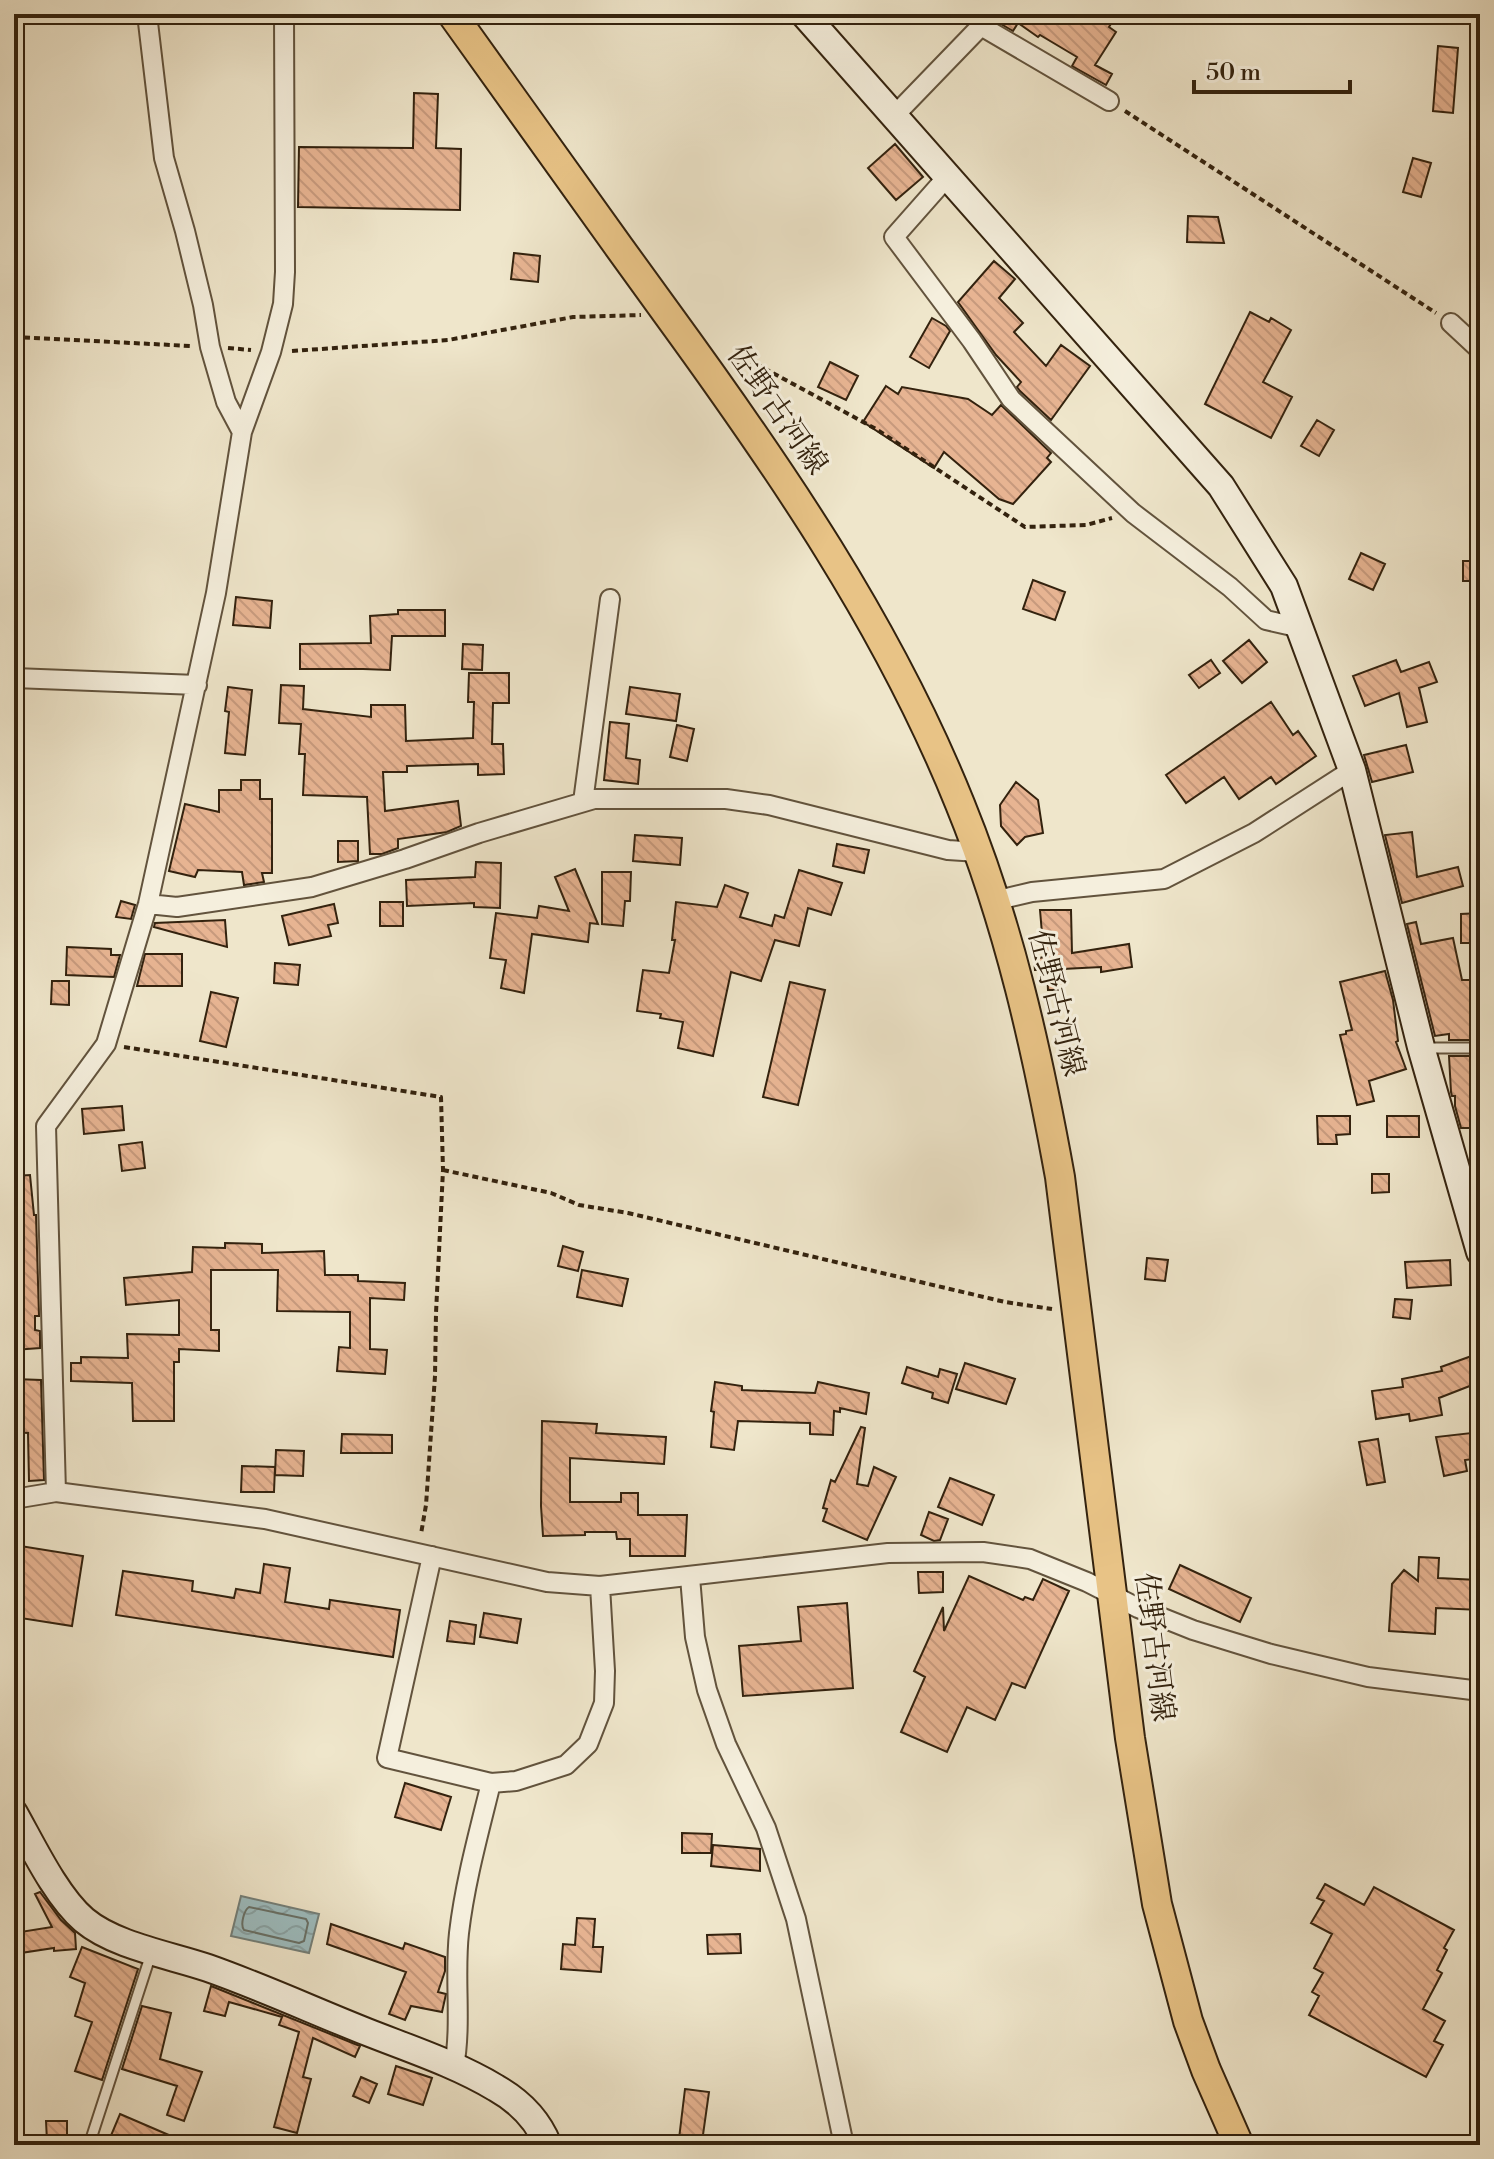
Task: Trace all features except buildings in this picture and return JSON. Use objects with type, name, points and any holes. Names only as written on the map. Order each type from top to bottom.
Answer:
[{"type":"main road","name":"佐野古河線","points":[[452,14],[785,478],[863,605],[898,670],[936,749],[978,852],[1025,1006],[1060,1177],[1136,1776],[1157,1904],[1188,2021],[1239,2145]]},
{"type":"street","points":[[147,14],[164,158],[185,231],[210,347],[226,402],[242,432]]},
{"type":"street","points":[[56,1492],[46,1126],[106,1044],[148,904],[216,593],[242,432],[271,352],[283,304],[284,14]]},
{"type":"street","points":[[804,14],[1221,486],[1284,586],[1352,770],[1421,1047],[1480,1252]]},
{"type":"street","points":[[894,116],[981,26],[1109,101]]},
{"type":"street","points":[[947,177],[894,237],[1011,399],[1133,513],[1230,587],[1266,620],[1301,628]]},
{"type":"street","points":[[1451,323],[1480,350]]},
{"type":"street","points":[[583,802],[610,599]]},
{"type":"street","points":[[14,678],[197,685]]},
{"type":"street","points":[[994,901],[1032,892],[1164,879],[1254,833],[1352,770]]},
{"type":"street","points":[[148,904],[177,907],[312,887],[594,799],[726,799],[769,805],[948,850],[978,852]]},
{"type":"street","points":[[14,1499],[56,1492],[265,1519],[547,1582],[600,1586],[888,1553],[983,1552],[1030,1559],[1193,1630],[1271,1654],[1368,1677],[1480,1691]]},
{"type":"street","points":[[425,1554],[387,1758],[491,1783],[516,1781],[566,1765],[588,1744],[604,1703],[600,1586]]},
{"type":"street","points":[[690,1577],[695,1637],[707,1690],[726,1744],[766,1828],[796,1919],[844,2145]]},
{"type":"street","points":[[454,2067],[459,1935],[491,1783]]},
{"type":"street","points":[[14,1813],[38,1857],[73,1908],[95,1928],[124,1941],[210,1969],[454,2067],[495,2087],[521,2106],[538,2125],[548,2145]]},
{"type":"lane","points":[[1421,1047],[1480,1048]]},
{"type":"lane","points":[[89,2145],[153,1951]]},
{"type":"path","points":[[1109,101],[1451,323]]},
{"type":"path","points":[[14,337],[271,352],[448,340],[573,317],[668,314]]},
{"type":"path","points":[[705,363],[760,366],[876,429],[1025,527],[1086,525],[1133,513]]},
{"type":"path","points":[[106,1044],[441,1097],[443,1170],[425,1554]]},
{"type":"path","points":[[443,1170],[551,1193],[579,1205],[628,1213],[1005,1302],[1078,1312]]},
{"type":"water","points":[[241,1896],[319,1914],[309,1953],[231,1936]]}]
